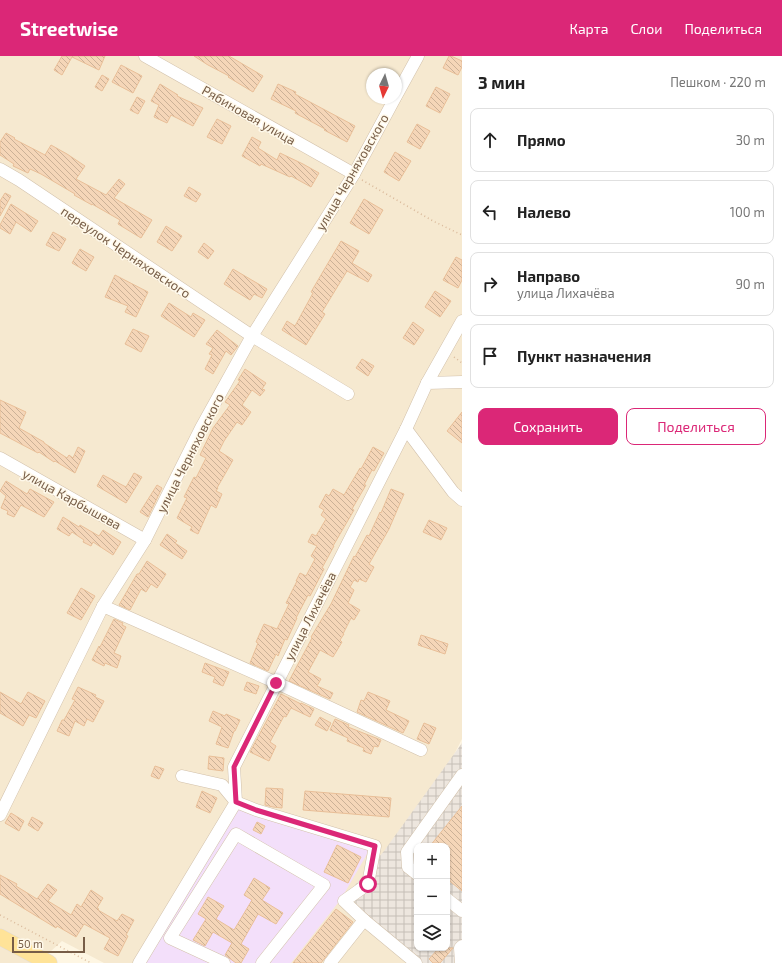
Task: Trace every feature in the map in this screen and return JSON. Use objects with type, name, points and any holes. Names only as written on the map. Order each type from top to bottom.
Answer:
[{"type":"main road","points":[[0,937],[49,963]]},
{"type":"street","name":"Рябиновая улица","points":[[145,56],[354,174]]},
{"type":"street","name":"улица Черняховского","points":[[402,86],[418,56]]},
{"type":"street","name":"улица Черняховского","points":[[0,815],[103,606],[145,540],[201,428],[252,336],[354,174],[392,104]]},
{"type":"street","name":"переулок Черняховского","points":[[0,169],[252,336],[348,394]]},
{"type":"street","name":"улица Лихачёва","points":[[236,802],[234,767],[406,428],[427,383],[462,321]]},
{"type":"street","points":[[427,383],[462,382]]},
{"type":"street","points":[[406,428],[453,492],[462,500]]},
{"type":"street","name":"улица Карбышева","points":[[0,458],[145,540]]},
{"type":"street","points":[[103,606],[276,683],[421,750]]},
{"type":"street","points":[[414,872],[408,867],[407,852],[462,775]]},
{"type":"street","points":[[182,776],[222,785],[236,802],[256,810],[375,846],[368,884],[344,901],[364,920],[416,963]]},
{"type":"street","points":[[139,963],[236,802]]},
{"type":"street","points":[[217,962],[170,938],[236,834],[324,885],[262,963]]},
{"type":"street","points":[[450,901],[462,911]]},
{"type":"street","points":[[330,963],[364,920]]},
{"type":"street","points":[[461,963],[460,948],[462,946]]},
{"type":"path","points":[[354,174],[369,185],[433,221],[462,235]]},
{"type":"path","points":[[0,915],[91,963]]},
{"type":"shaded area","points":[[0,56],[462,56],[462,739],[367,925],[412,963],[104,963],[62,941],[38,963],[0,963]]},
{"type":"shaded area","points":[[462,743],[462,963],[421,963],[345,897],[384,851]]},
{"type":"shaded area","points":[[237,806],[370,849],[341,899],[291,963],[142,963]]},
{"type":"building","points":[[62,56],[105,56],[99,70],[72,57],[62,75],[54,70]]},
{"type":"building","points":[[194,56],[229,56],[263,76],[253,92]]},
{"type":"building","points":[[449,56],[462,61],[462,67],[458,75],[443,68]]},
{"type":"building","points":[[121,65],[142,76],[133,93],[112,82]]},
{"type":"building","points":[[102,75],[109,79],[102,91],[95,87]]},
{"type":"building","points":[[160,84],[178,95],[177,96],[203,108],[193,126],[171,115],[167,123],[154,117],[159,105],[151,101]]},
{"type":"building","points":[[278,84],[296,92],[295,94],[355,126],[347,142],[295,113],[296,111],[271,99]]},
{"type":"building","points":[[436,87],[450,94],[440,113],[426,106]]},
{"type":"building","points":[[137,97],[145,101],[138,114],[130,110]]},
{"type":"building","points":[[217,119],[231,126],[222,144],[207,137]]},
{"type":"building","points":[[417,124],[430,131],[420,149],[407,142]]},
{"type":"building","points":[[6,133],[15,138],[14,139],[45,155],[51,145],[67,154],[85,166],[76,179],[106,195],[119,179],[125,184],[114,198],[152,220],[141,238],[118,224],[120,220],[74,195],[75,194],[41,174],[30,169],[28,173],[13,166],[14,164],[0,155],[0,142]]},
{"type":"building","points":[[252,137],[261,142],[258,148],[277,160],[280,153],[319,173],[311,187],[291,176],[290,177],[261,164],[260,166],[242,156]]},
{"type":"building","points":[[395,152],[411,161],[399,181],[384,172]]},
{"type":"building","points":[[189,187],[201,194],[196,202],[184,196]]},
{"type":"building","points":[[5,193],[11,196],[0,216],[0,201]]},
{"type":"building","points":[[364,199],[383,210],[369,234],[350,223]]},
{"type":"building","points":[[11,204],[38,221],[31,232],[16,222],[10,234],[0,228],[0,225]]},
{"type":"building","points":[[166,226],[182,236],[172,251],[157,242]]},
{"type":"building","points":[[53,232],[66,239],[59,251],[46,245]]},
{"type":"building","points":[[341,241],[359,251],[352,263],[372,275],[368,282],[347,271],[322,312],[325,314],[306,345],[282,330],[287,321],[295,326],[313,293],[311,292]]},
{"type":"building","points":[[204,243],[214,251],[208,259],[198,252]]},
{"type":"building","points":[[80,249],[94,257],[86,271],[72,263]]},
{"type":"building","points":[[456,257],[462,260],[462,280],[458,288],[443,280]]},
{"type":"building","points":[[233,269],[267,289],[262,298],[254,294],[250,300],[224,284]]},
{"type":"building","points":[[115,275],[148,292],[136,317],[125,312],[128,306],[105,297]]},
{"type":"building","points":[[435,291],[451,301],[440,317],[425,307]]},
{"type":"building","points":[[169,303],[191,317],[193,313],[205,320],[194,337],[161,316]]},
{"type":"building","points":[[413,322],[424,330],[414,345],[403,338]]},
{"type":"building","points":[[133,329],[149,336],[141,352],[125,344]]},
{"type":"building","points":[[217,330],[238,346],[231,355],[226,351],[213,374],[205,369],[212,355],[209,354],[213,348],[206,344]]},
{"type":"building","points":[[362,359],[374,366],[368,376],[356,368]]},
{"type":"building","points":[[245,369],[266,383],[262,389],[265,390],[260,396],[252,390],[242,405],[251,412],[242,425],[237,422],[219,451],[233,460],[217,488],[216,491],[222,494],[216,508],[211,505],[198,534],[190,530],[192,527],[177,518],[187,498],[184,497],[206,458],[200,455],[213,428],[230,405],[225,402],[240,381],[238,380]]},
{"type":"building","points":[[0,400],[26,412],[19,428],[44,442],[67,458],[69,455],[73,458],[78,447],[85,451],[75,473],[39,452],[38,453],[0,433]]},
{"type":"building","points":[[462,412],[462,443],[447,431]]},
{"type":"building","points":[[373,447],[384,453],[364,485],[366,485],[352,509],[354,510],[333,546],[322,568],[324,569],[310,596],[308,595],[287,640],[285,639],[278,656],[276,654],[268,671],[250,663],[258,643],[256,642],[264,624],[277,629],[289,604],[286,603],[300,573],[306,576],[315,559],[311,556],[317,546],[308,542],[312,534],[316,536],[326,519],[321,515],[324,510],[319,507],[326,494],[329,496],[333,489],[344,495]]},
{"type":"building","points":[[134,473],[142,477],[126,503],[97,486],[103,475],[126,487]]},
{"type":"building","points":[[6,481],[27,494],[30,489],[54,502],[44,517],[21,505],[14,517],[7,514],[8,511],[1,508],[6,496],[0,491]]},
{"type":"building","points":[[157,485],[162,488],[148,517],[140,512]]},
{"type":"building","points":[[391,489],[404,494],[389,529],[369,564],[374,567],[366,582],[359,579],[358,582],[354,580],[350,587],[354,590],[348,603],[360,610],[354,620],[351,618],[340,640],[342,642],[333,657],[320,650],[308,672],[321,679],[317,686],[333,693],[330,699],[289,681],[312,638],[311,637],[331,604],[354,556],[355,557],[367,535],[369,536]]},
{"type":"building","points":[[63,517],[79,527],[80,525],[99,536],[103,530],[121,542],[113,555],[93,542],[91,546],[83,542],[84,540],[72,532],[69,536],[57,529]]},
{"type":"building","points":[[429,520],[447,528],[441,540],[423,532]]},
{"type":"building","points":[[167,534],[177,541],[175,543],[187,551],[182,559],[160,545]]},
{"type":"building","points":[[147,561],[166,574],[157,588],[151,584],[146,592],[141,589],[130,610],[119,605],[137,574],[139,574]]},
{"type":"building","points":[[81,588],[95,596],[81,620],[67,613]]},
{"type":"building","points":[[114,619],[123,623],[122,625],[126,627],[114,653],[121,656],[117,668],[105,663],[104,666],[92,660]]},
{"type":"building","points":[[421,635],[448,644],[445,654],[418,645]]},
{"type":"building","points":[[205,663],[229,672],[223,686],[213,682],[215,677],[202,672]]},
{"type":"building","points":[[247,682],[259,686],[256,694],[244,690]]},
{"type":"building","points":[[78,687],[96,695],[95,697],[104,701],[93,722],[87,719],[84,726],[75,721],[69,736],[57,731],[75,700],[72,699]]},
{"type":"building","points":[[0,692],[21,704],[28,692],[45,701],[36,718],[29,715],[23,726],[0,713]]},
{"type":"building","points":[[368,692],[390,701],[386,710],[409,721],[403,733],[357,712],[361,700],[364,701]]},
{"type":"building","points":[[281,694],[314,709],[310,717],[291,708],[286,717],[284,716],[270,742],[276,746],[269,761],[250,752]]},
{"type":"building","points":[[213,711],[225,716],[226,714],[240,720],[228,748],[216,744],[222,727],[209,721]]},
{"type":"building","points":[[320,717],[331,723],[327,731],[315,725]]},
{"type":"building","points":[[335,719],[349,725],[348,727],[381,740],[378,747],[374,746],[371,754],[363,751],[364,748],[347,741],[348,738],[330,730]]},
{"type":"building","points":[[424,723],[436,728],[429,744],[417,739]]},
{"type":"building","points":[[209,756],[224,758],[223,771],[208,769]]},
{"type":"building","points":[[155,766],[164,769],[159,779],[151,776]]},
{"type":"building","points":[[266,788],[283,789],[282,808],[265,805]]},
{"type":"building","points":[[202,791],[217,798],[210,813],[196,807]]},
{"type":"building","points":[[305,791],[391,798],[389,817],[303,810]]},
{"type":"building","points":[[462,806],[462,891],[450,881],[450,843],[432,843]]},
{"type":"building","points":[[11,813],[24,821],[19,831],[5,823]]},
{"type":"building","points":[[32,817],[43,823],[38,831],[28,825]]},
{"type":"building","points":[[257,822],[265,826],[261,834],[253,830]]},
{"type":"building","points":[[337,845],[361,857],[348,883],[324,872]]},
{"type":"building","points":[[0,875],[17,884],[16,886],[37,899],[48,884],[57,890],[48,901],[71,915],[77,904],[81,907],[91,890],[103,898],[97,908],[99,909],[98,910],[117,921],[122,914],[134,920],[126,935],[128,936],[118,956],[104,949],[110,938],[84,924],[76,937],[57,926],[56,928],[0,894]]},
{"type":"building","points":[[254,878],[270,888],[262,900],[283,913],[276,924],[258,914],[241,944],[249,949],[241,963],[236,963],[225,955],[232,943],[213,932],[205,946],[193,940],[206,919],[198,914],[208,897],[224,906],[216,919],[234,930],[252,900],[244,895]]},
{"type":"building","points":[[336,909],[353,922],[321,963],[293,963]]},
{"type":"building","points":[[450,948],[453,948],[440,963],[433,963],[429,959],[436,951],[450,951]]},
{"type":"route","points":[[276,683],[234,767],[236,802],[256,810],[375,846],[368,884]]}]
